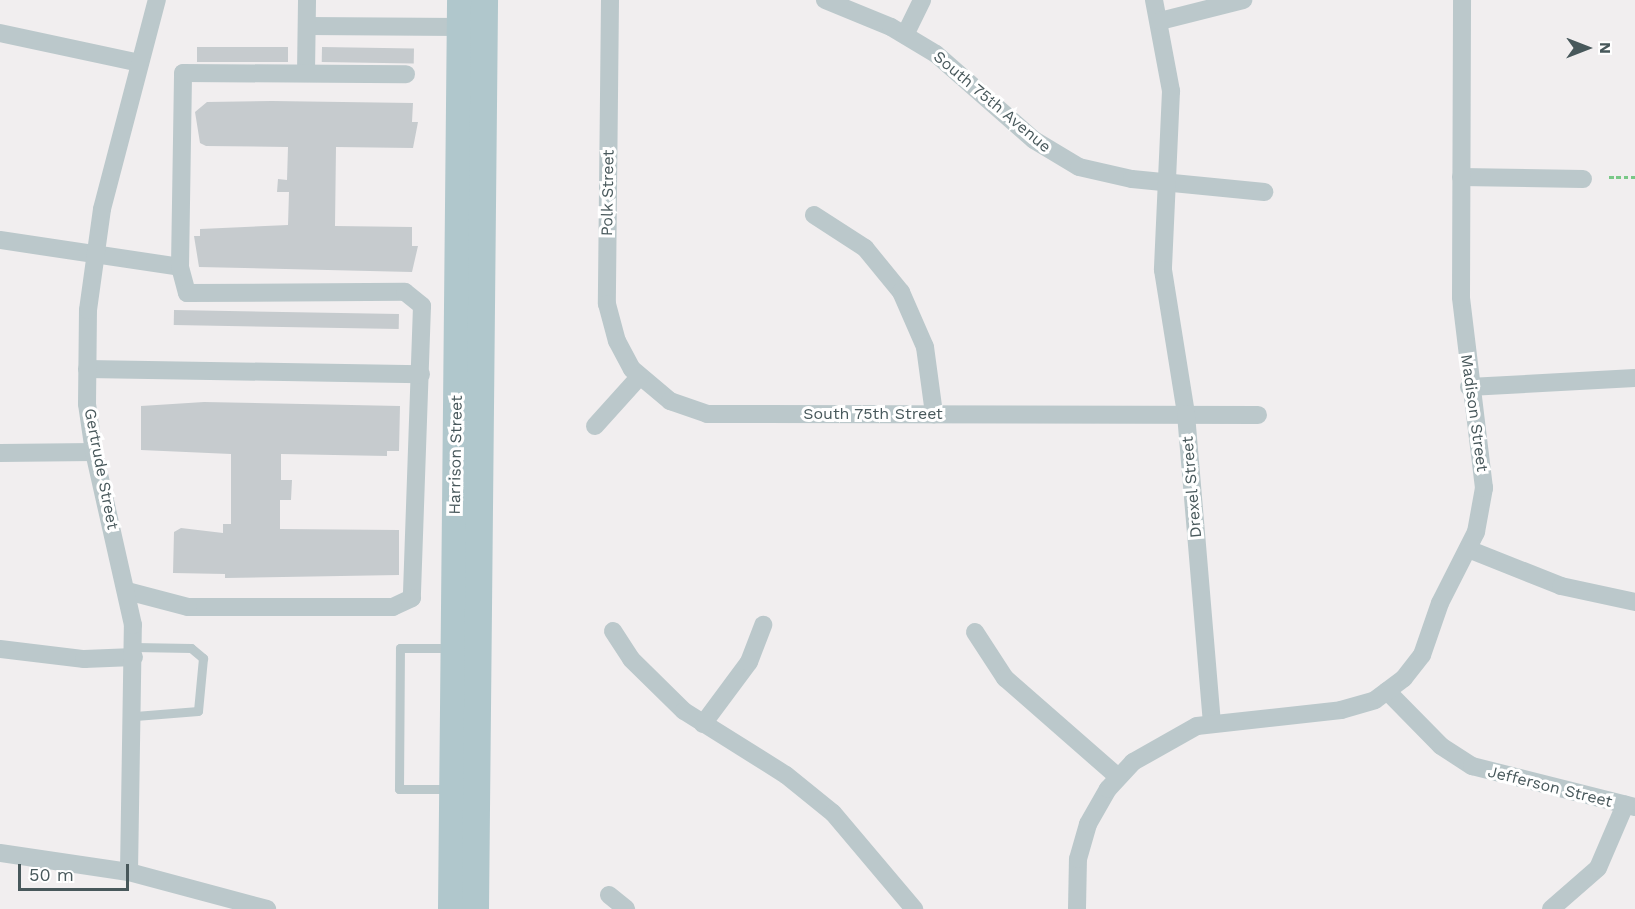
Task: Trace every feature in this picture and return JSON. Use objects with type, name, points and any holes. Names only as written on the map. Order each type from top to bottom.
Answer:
[{"type":"main road","name":"Harrison Street","points":[[460,0],[467,648],[476,909]]},
{"type":"main road","name":"Harrison Street","points":[[451,909],[453,789],[467,648],[484,0]]},
{"type":"street","name":"Gertrude Street","points":[[129,872],[135,716],[134,652],[127,591],[94,452],[87,369],[96,254],[140,63],[157,0]]},
{"type":"street","points":[[306,73],[307,0]]},
{"type":"street","name":"Polk Street","points":[[610,0],[607,304],[617,342],[640,376]]},
{"type":"street","name":"South 75th Avenue","points":[[825,0],[905,35],[957,69],[1060,158],[1101,174],[1264,192]]},
{"type":"street","points":[[905,35],[922,0]]},
{"type":"street","name":"Drexel Street","points":[[1154,0],[1160,21],[1171,91],[1163,270],[1186,414],[1212,723]]},
{"type":"street","points":[[1160,21],[1243,0]]},
{"type":"street","name":"Madison Street","points":[[1212,723],[1341,710],[1387,691],[1422,655],[1468,549],[1484,488],[1470,387],[1461,297],[1462,0]]},
{"type":"street","points":[[307,26],[460,27]]},
{"type":"street","points":[[0,33],[140,63]]},
{"type":"street","points":[[127,591],[189,607],[393,607],[412,598],[422,306],[405,292],[186,293],[180,267],[183,73],[406,74]]},
{"type":"street","points":[[1461,177],[1582,178]]},
{"type":"street","points":[[814,215],[865,248],[901,292],[925,347],[934,414]]},
{"type":"street","points":[[0,240],[180,267]]},
{"type":"street","points":[[87,369],[421,374]]},
{"type":"street","points":[[595,426],[640,376]]},
{"type":"street","name":"South 75th Street","points":[[640,376],[669,401],[707,414],[1258,415]]},
{"type":"street","points":[[1470,387],[1635,378]]},
{"type":"street","points":[[0,453],[94,452]]},
{"type":"street","points":[[1468,549],[1562,586],[1635,602]]},
{"type":"street","points":[[703,724],[749,662],[763,625]]},
{"type":"street","points":[[613,632],[654,683],[703,724],[810,793],[915,909]]},
{"type":"street","points":[[975,632],[1005,678],[1118,777]]},
{"type":"street","points":[[0,649],[84,659],[134,652]]},
{"type":"street","name":"Jefferson Street","points":[[1387,691],[1441,746],[1472,766],[1630,806]]},
{"type":"street","points":[[1077,909],[1082,841],[1118,777],[1160,742],[1212,723]]},
{"type":"street","points":[[1551,909],[1598,868],[1630,806]]},
{"type":"street","points":[[0,852],[129,872],[265,909]]},
{"type":"street","points":[[609,895],[626,909]]},
{"type":"lane","points":[[134,652],[191,648],[203,658],[198,711],[135,716]]},
{"type":"lane","points":[[453,789],[399,789],[400,648],[467,648]]},
{"type":"path","points":[[1608,177],[1635,177]]},
{"type":"building","points":[[197,47],[288,47],[288,62],[197,62]]},
{"type":"building","points":[[322,47],[414,49],[414,64],[322,62]]},
{"type":"building","points":[[207,102],[413,103],[412,122],[418,122],[413,148],[336,147],[335,226],[412,227],[412,246],[418,246],[412,272],[199,267],[194,236],[200,236],[200,229],[288,225],[289,192],[277,192],[278,179],[287,180],[288,147],[206,146],[200,143],[195,112]]},
{"type":"building","points":[[174,310],[399,314],[399,329],[174,325]]},
{"type":"building","points":[[204,402],[400,406],[399,451],[387,451],[387,456],[281,454],[281,480],[292,480],[291,500],[280,500],[280,529],[399,530],[399,575],[225,578],[225,574],[173,573],[174,532],[181,528],[223,533],[223,524],[231,524],[231,454],[141,450],[141,406]]}]
